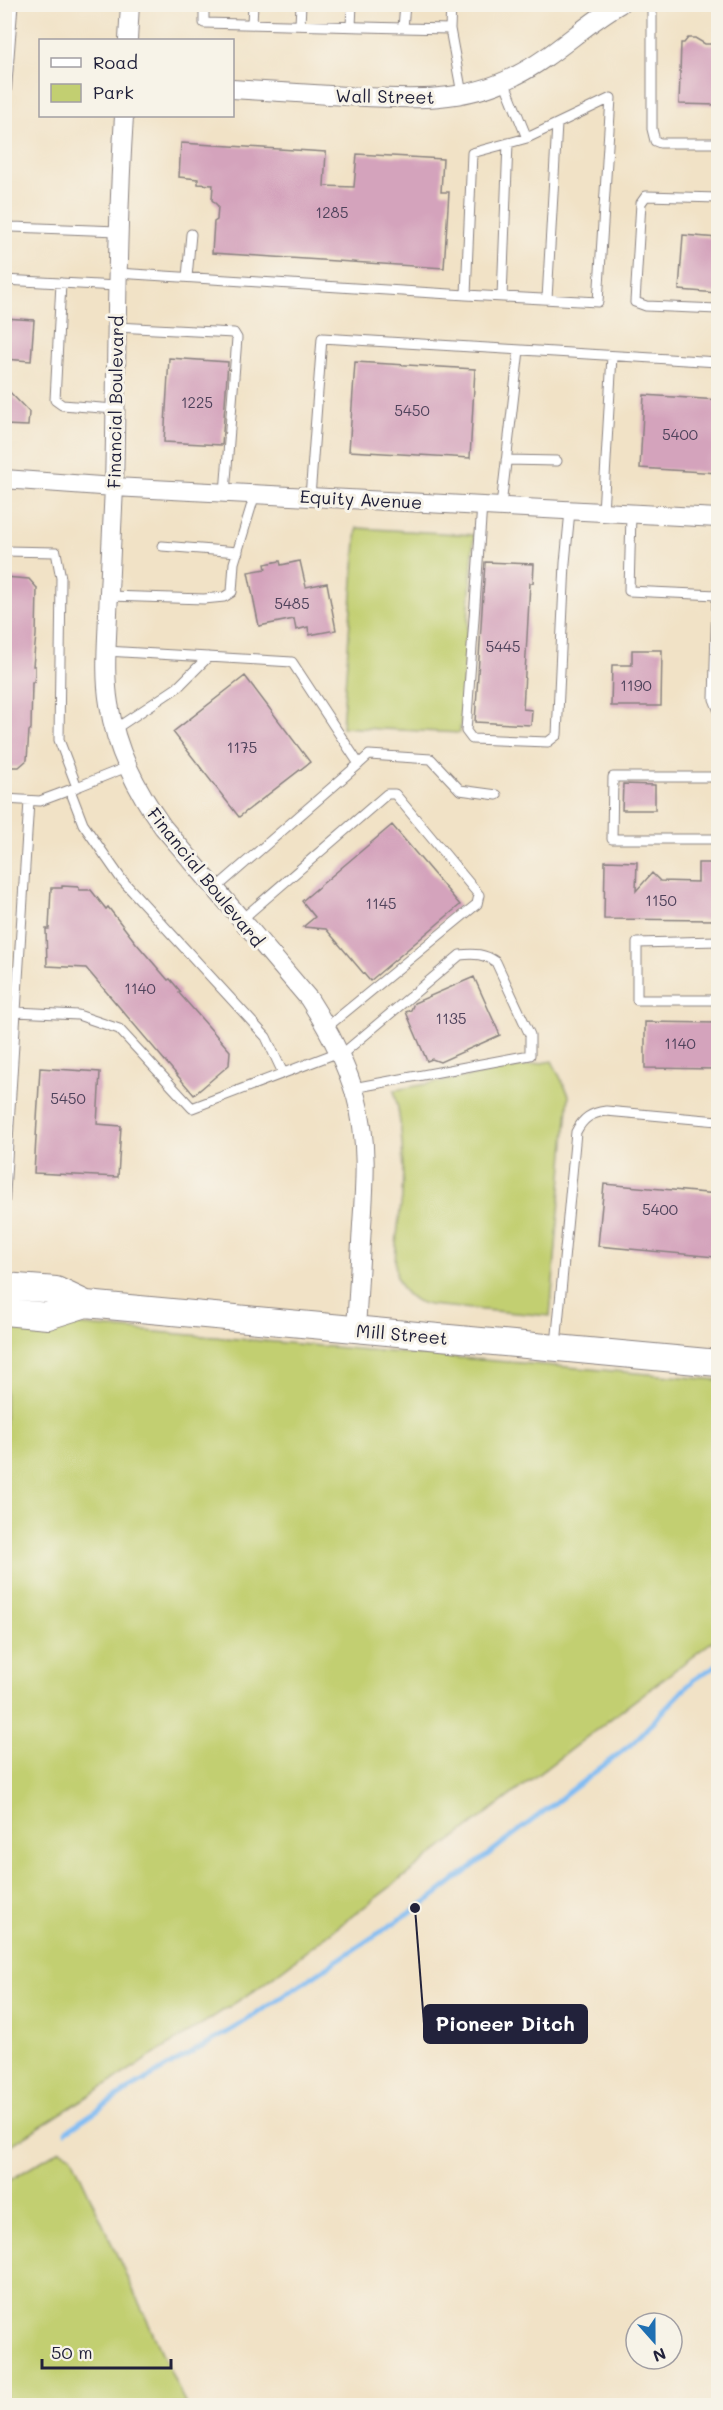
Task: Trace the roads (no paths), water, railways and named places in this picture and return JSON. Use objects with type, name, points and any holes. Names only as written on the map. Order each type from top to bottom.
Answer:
[{"type":"main road","name":"Mill Street","points":[[4,1286],[56,1290],[86,1304],[718,1364]]},
{"type":"main road","name":"Mill Street","points":[[4,1312],[48,1316],[86,1304]]},
{"type":"street","points":[[128,39],[130,4]]},
{"type":"street","name":"Wall Street","points":[[234,89],[415,100],[462,94],[504,81],[539,63],[620,4]]},
{"type":"street","name":"Financial Boulevard","points":[[124,117],[118,231],[114,487],[106,651],[109,703],[127,767],[144,800],[163,827],[309,999],[327,1027],[340,1054],[353,1088],[363,1132],[365,1167],[356,1330]]},
{"type":"street","name":"Equity Avenue","points":[[4,479],[114,487],[718,518]]},
{"type":"lane","points":[[4,123],[13,4]]},
{"type":"lane","points":[[204,4],[204,22],[450,29]]},
{"type":"lane","points":[[252,24],[253,4]]},
{"type":"lane","points":[[300,25],[302,4]]},
{"type":"lane","points":[[351,26],[352,4]]},
{"type":"lane","points":[[404,28],[405,4]]},
{"type":"lane","points":[[451,4],[450,29],[462,94]]},
{"type":"lane","points":[[652,4],[652,129],[655,141],[660,143],[718,143]]},
{"type":"lane","points":[[504,81],[528,138]]},
{"type":"lane","points":[[4,280],[61,283],[187,277],[466,295],[598,302],[611,98],[528,138],[472,153],[466,295]]},
{"type":"lane","points":[[547,299],[557,124]]},
{"type":"lane","points":[[502,297],[508,143]]},
{"type":"lane","points":[[718,198],[646,196],[641,203],[635,302],[646,306],[718,309]]},
{"type":"lane","points":[[4,224],[12,227],[118,231]]},
{"type":"lane","points":[[187,277],[191,234]]},
{"type":"lane","points":[[61,283],[55,400],[62,405],[115,409]]},
{"type":"lane","points":[[116,327],[234,333],[237,338],[225,493]]},
{"type":"lane","points":[[310,497],[322,338],[718,362]]},
{"type":"lane","points":[[501,507],[519,350]]},
{"type":"lane","points":[[603,512],[612,356]]},
{"type":"lane","points":[[506,460],[556,461]]},
{"type":"lane","points":[[109,596],[224,597],[232,592],[238,552],[255,494]]},
{"type":"lane","points":[[482,505],[466,731],[472,739],[548,742],[557,735],[565,562],[570,511]]},
{"type":"lane","points":[[631,514],[629,591],[717,595],[714,699],[718,709]]},
{"type":"lane","points":[[162,546],[238,552]]},
{"type":"lane","points":[[4,551],[56,552],[61,578],[59,740],[83,824],[122,880],[266,1037],[283,1073]]},
{"type":"lane","points":[[106,651],[292,662],[359,764]]},
{"type":"lane","points":[[115,729],[178,687],[208,657]]},
{"type":"lane","points":[[215,889],[369,755],[431,759],[460,790],[498,795]]},
{"type":"lane","points":[[4,799],[40,801],[127,767]]},
{"type":"lane","points":[[718,777],[613,777],[612,839],[718,839]]},
{"type":"lane","points":[[241,920],[387,794],[395,794],[479,894],[477,904],[327,1027]]},
{"type":"lane","points":[[4,1211],[7,1124],[29,801]]},
{"type":"lane","points":[[718,941],[637,943],[637,1000],[718,1000]]},
{"type":"lane","points":[[16,1012],[78,1015],[119,1029],[192,1108],[340,1054],[460,955],[488,956],[496,962],[530,1035],[530,1055],[353,1088]]},
{"type":"lane","points":[[555,1348],[576,1132],[582,1120],[594,1113],[606,1111],[718,1120]]},
{"type":"waterway","points":[[66,2131],[126,2091],[236,2027],[429,1900],[634,1742],[693,1680],[718,1664]]},
{"type":"place","name":"Pioneer Ditch","points":[[415,1908]]}]
